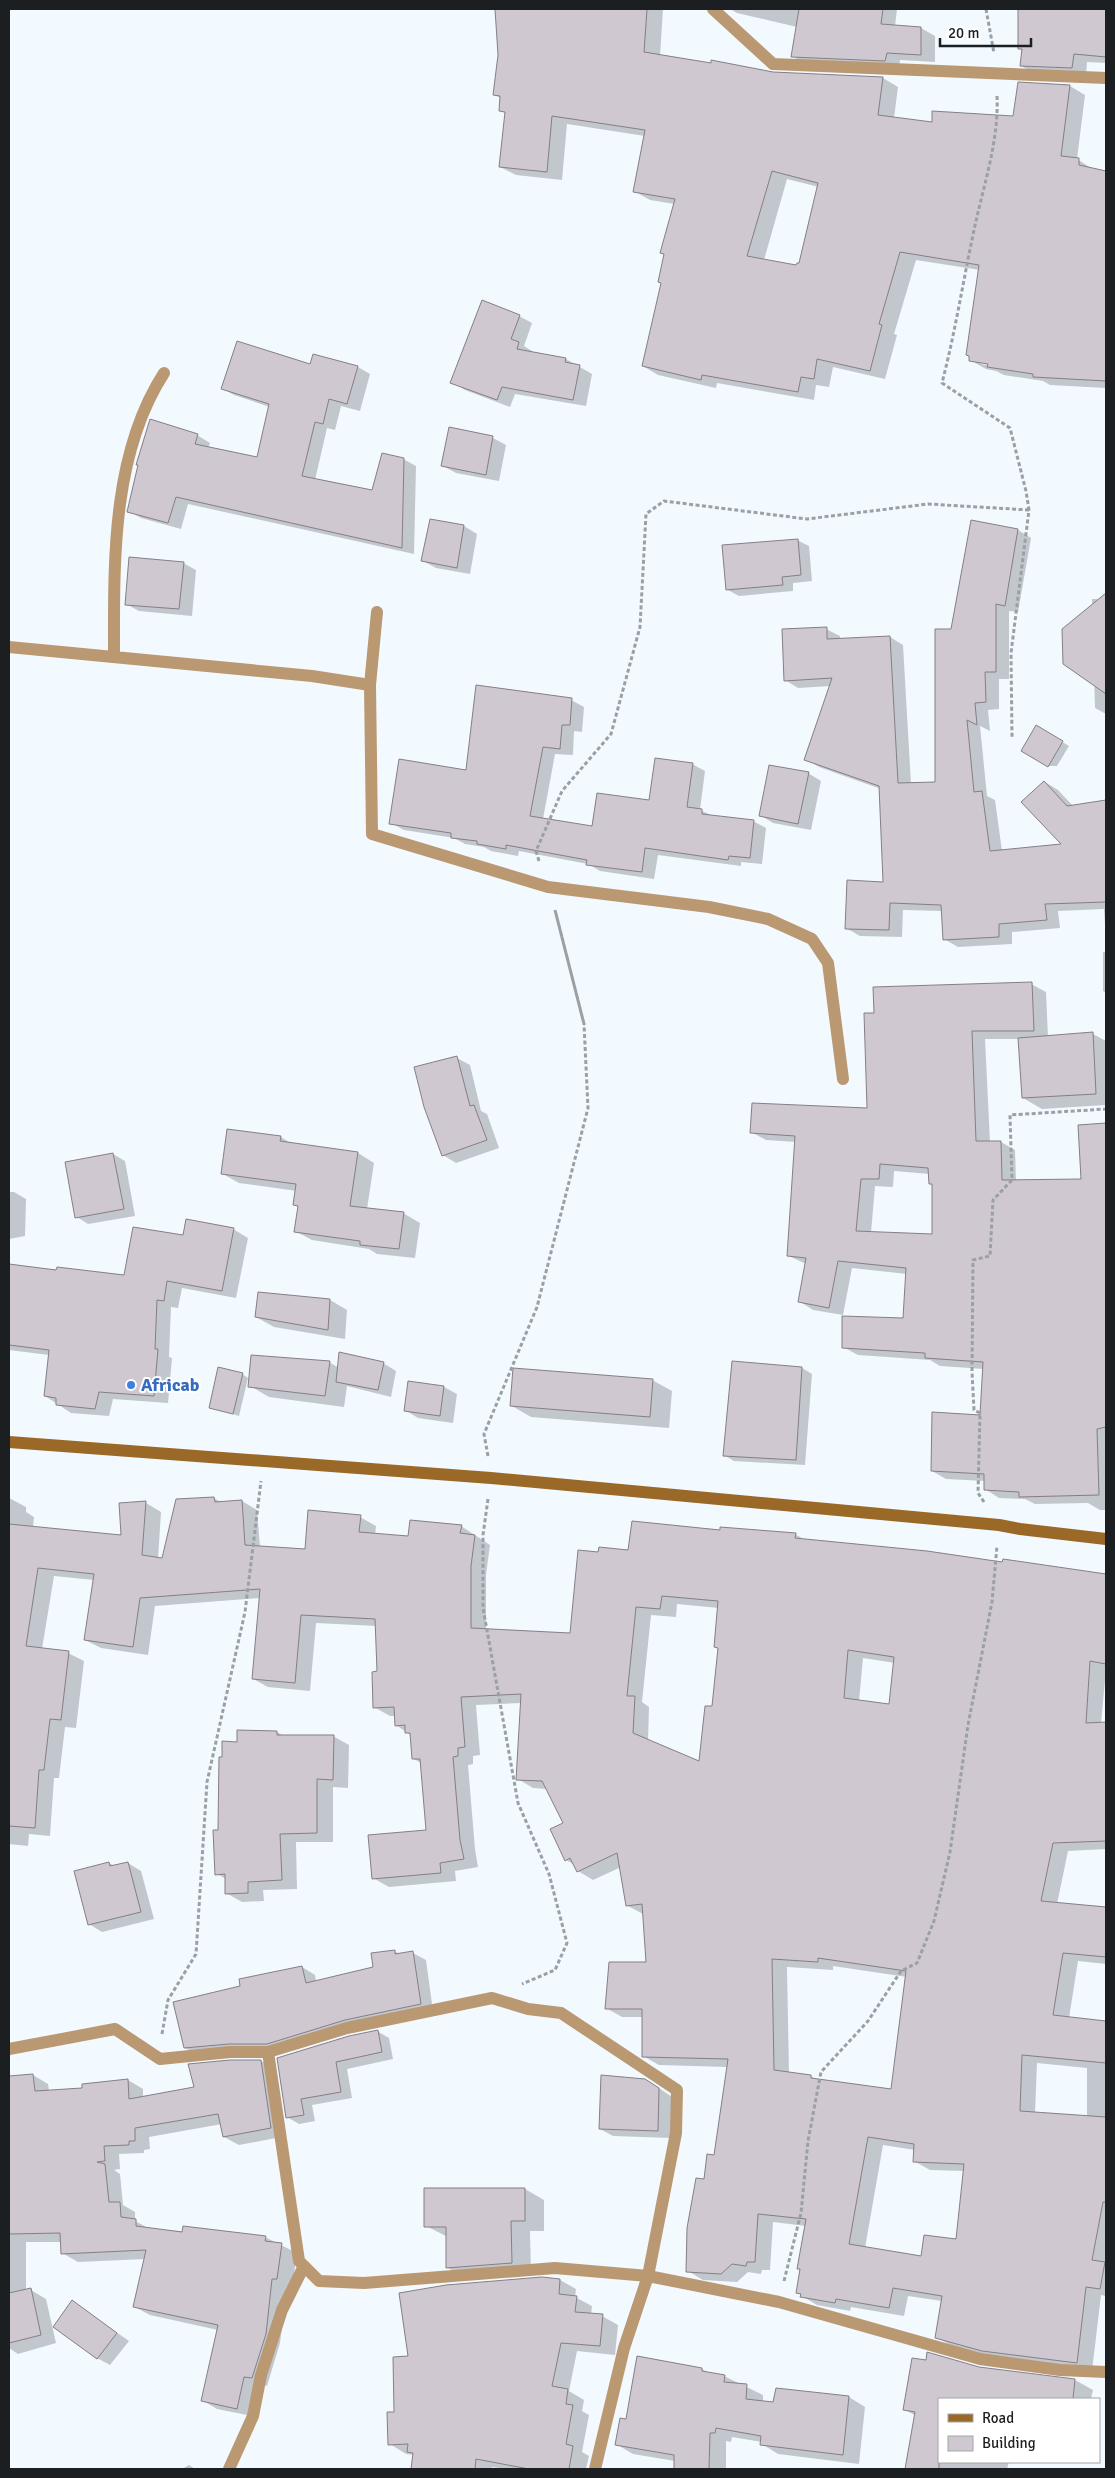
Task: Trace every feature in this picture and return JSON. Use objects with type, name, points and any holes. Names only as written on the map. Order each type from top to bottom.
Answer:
[{"type":"main road","points":[[9,1442],[492,1478],[999,1525],[1106,1539]]},
{"type":"street","points":[[713,9],[773,64],[1106,78]]},
{"type":"street","points":[[114,657],[114,572],[124,474],[148,398],[164,374]]},
{"type":"street","points":[[377,612],[370,685],[372,834],[548,887],[709,907],[768,919],[812,939],[828,963],[842,1078]]},
{"type":"street","points":[[9,647],[312,676],[370,685]]},
{"type":"street","points":[[9,2050],[114,2030],[160,2059],[230,2052],[268,2052],[347,2028],[492,1998],[528,2009],[561,2013],[677,2090],[676,2133],[648,2276],[624,2348],[594,2469]]},
{"type":"street","points":[[268,2052],[299,2261],[320,2281],[364,2283],[555,2268],[648,2276],[779,2302],[980,2359],[1060,2370],[1106,2372]]},
{"type":"street","points":[[230,2469],[252,2416],[261,2375],[282,2310],[304,2266]]},
{"type":"path","points":[[986,9],[997,73],[997,110],[988,168],[956,329],[942,383],[1010,428],[1029,510],[1012,653],[1012,737]]},
{"type":"path","points":[[548,887],[536,851],[562,791],[611,734],[638,636],[646,514],[664,501],[806,520],[928,504],[1029,510]]},
{"type":"path","points":[[492,1998],[555,1970],[567,1943],[549,1874],[518,1803],[483,1608],[483,1535],[492,1478],[484,1434],[537,1307],[588,1108],[584,1024],[580,1006],[553,903],[584,1024]]},
{"type":"path","points":[[779,2302],[801,2214],[808,2141],[821,2072],[868,2021],[901,1971],[917,1963],[934,1922],[950,1852],[968,1725],[992,1602],[999,1525],[978,1493],[980,1413],[974,1410],[972,1372],[973,1260],[990,1256],[993,1200],[1012,1180],[1010,1115],[1106,1110]]},
{"type":"path","points":[[160,2059],[162,2030],[168,2000],[196,1954],[207,1782],[245,1612],[264,1461]]},
{"type":"building","points":[[495,9],[647,9],[644,52],[711,63],[711,60],[773,72],[883,77],[878,115],[932,122],[932,111],[1013,116],[1018,82],[1070,85],[1061,156],[1079,158],[1079,165],[1106,171],[1106,381],[1033,377],[1033,374],[987,367],[988,364],[969,361],[969,356],[966,355],[979,265],[900,252],[879,324],[882,325],[870,371],[817,359],[814,379],[801,377],[798,392],[702,375],[701,380],[642,366],[661,283],[658,282],[664,254],[660,253],[675,199],[633,192],[645,130],[552,116],[547,172],[499,167],[505,112],[499,111],[500,96],[493,95],[498,55]],"holes":[[[772,171],[818,183],[799,263],[796,265],[747,256]]]},
{"type":"building","points":[[799,9],[883,9],[881,24],[921,27],[921,55],[887,53],[885,61],[791,57]]},
{"type":"building","points":[[1018,9],[1106,9],[1106,57],[1074,54],[1072,68],[1020,66],[1022,49],[1018,49]]},
{"type":"building","points":[[482,300],[520,315],[511,339],[519,342],[517,349],[566,358],[565,362],[580,365],[573,400],[502,387],[497,400],[450,383]]},
{"type":"building","points":[[237,341],[310,364],[313,354],[358,366],[347,404],[329,399],[323,424],[315,422],[302,476],[372,490],[382,453],[404,458],[402,548],[176,497],[168,523],[127,512],[138,465],[136,465],[150,419],[198,434],[195,444],[257,457],[269,404],[221,389]]},
{"type":"building","points":[[449,427],[493,436],[486,475],[441,466]]},
{"type":"building","points":[[430,519],[464,525],[457,568],[421,561]]},
{"type":"building","points":[[971,520],[1018,529],[1005,606],[996,604],[996,672],[985,672],[986,702],[975,703],[977,725],[967,720],[974,792],[982,791],[990,851],[1061,844],[1021,802],[1044,781],[1067,806],[1106,800],[1106,902],[1045,904],[1047,920],[999,924],[999,937],[943,940],[941,905],[890,903],[889,930],[845,929],[847,880],[883,882],[879,786],[804,760],[832,678],[784,681],[782,629],[827,627],[827,639],[890,636],[898,783],[935,782],[935,629],[951,629]]},
{"type":"building","points":[[798,539],[801,575],[782,577],[783,585],[726,590],[722,545]]},
{"type":"building","points":[[129,557],[184,562],[179,609],[125,605]]},
{"type":"building","points":[[1106,593],[1106,694],[1063,664],[1062,629]]},
{"type":"building","points":[[476,685],[572,698],[570,725],[562,725],[560,749],[543,747],[530,816],[592,826],[597,793],[649,800],[655,758],[693,763],[687,807],[702,809],[702,814],[754,820],[750,858],[729,856],[728,860],[645,848],[642,872],[586,865],[587,860],[506,845],[506,849],[477,844],[477,841],[451,838],[451,833],[389,824],[399,759],[466,770]]},
{"type":"building","points":[[1036,725],[1063,741],[1048,767],[1021,751]]},
{"type":"building","points":[[769,765],[809,772],[798,824],[759,816]]},
{"type":"building","points":[[1032,982],[1034,1031],[972,1031],[976,1141],[1001,1141],[1002,1180],[1081,1179],[1078,1125],[1106,1123],[1106,1427],[1097,1429],[1099,1495],[1019,1497],[1019,1492],[984,1490],[984,1474],[931,1471],[932,1412],[980,1415],[983,1362],[925,1358],[925,1353],[842,1348],[842,1316],[903,1318],[906,1268],[838,1261],[829,1308],[798,1302],[806,1258],[787,1256],[795,1136],[750,1133],[752,1103],[867,1108],[864,1013],[874,1013],[873,987]],"holes":[[[880,1164],[928,1168],[929,1184],[932,1184],[932,1234],[856,1231],[861,1179],[879,1179]]]},
{"type":"building","points":[[1093,1032],[1096,1094],[1022,1098],[1018,1038]]},
{"type":"building","points":[[457,1056],[470,1106],[474,1105],[487,1140],[442,1156],[424,1107],[414,1067]]},
{"type":"building","points":[[227,1129],[281,1136],[280,1141],[358,1152],[350,1206],[404,1212],[399,1249],[360,1245],[360,1241],[294,1232],[298,1206],[293,1205],[296,1184],[221,1174]]},
{"type":"building","points":[[113,1153],[124,1209],[75,1218],[65,1162]]},
{"type":"building","points":[[186,1219],[234,1228],[222,1291],[167,1281],[164,1301],[157,1300],[155,1349],[158,1349],[154,1396],[99,1392],[95,1409],[56,1405],[56,1398],[44,1396],[49,1350],[9,1345],[9,1264],[56,1270],[57,1267],[124,1275],[133,1227],[183,1235]]},
{"type":"building","points":[[258,1292],[330,1299],[328,1330],[255,1317]]},
{"type":"building","points":[[339,1352],[384,1362],[378,1390],[336,1382]]},
{"type":"building","points":[[251,1355],[330,1361],[325,1396],[248,1387]]},
{"type":"building","points":[[732,1361],[802,1367],[796,1460],[723,1456]]},
{"type":"building","points":[[218,1367],[243,1373],[233,1414],[209,1408]]},
{"type":"building","points":[[513,1368],[653,1379],[650,1417],[510,1406]]},
{"type":"building","points":[[408,1381],[444,1386],[440,1416],[404,1411]]},
{"type":"building","points":[[214,1497],[215,1502],[242,1500],[245,1545],[305,1549],[308,1510],[361,1515],[359,1532],[408,1536],[410,1520],[462,1525],[460,1533],[475,1535],[471,1566],[471,1628],[570,1633],[578,1550],[598,1552],[599,1547],[628,1550],[632,1521],[720,1530],[720,1527],[796,1533],[795,1538],[927,1551],[1002,1562],[1003,1559],[1106,1574],[1106,1664],[1090,1661],[1086,1723],[1106,1722],[1106,1841],[1053,1843],[1041,1901],[1106,1907],[1106,1957],[1063,1953],[1053,2015],[1106,2021],[1106,2063],[1022,2055],[1020,2111],[1106,2117],[1106,2202],[1103,2202],[1092,2260],[1105,2262],[1100,2289],[1086,2287],[1077,2363],[982,2351],[935,2338],[942,2296],[893,2288],[889,2308],[836,2299],[835,2303],[800,2297],[801,2294],[796,2293],[800,2269],[797,2269],[806,2219],[758,2214],[755,2262],[747,2262],[746,2266],[732,2264],[721,2274],[686,2272],[687,2228],[696,2178],[704,2179],[707,2154],[714,2155],[728,2059],[642,2057],[642,2009],[605,2009],[609,1962],[646,1962],[642,1904],[626,1906],[617,1853],[577,1872],[570,1858],[565,1861],[550,1829],[563,1823],[542,1781],[516,1780],[521,1694],[461,1697],[465,1747],[458,1748],[458,1756],[453,1757],[460,1840],[464,1859],[440,1863],[441,1873],[372,1879],[368,1835],[426,1830],[420,1759],[412,1759],[410,1733],[405,1733],[405,1725],[395,1726],[394,1707],[373,1708],[372,1672],[377,1671],[375,1619],[301,1615],[295,1683],[252,1679],[260,1589],[140,1598],[133,1647],[84,1640],[94,1574],[38,1568],[26,1646],[69,1651],[61,1720],[50,1719],[44,1770],[39,1770],[35,1828],[9,1826],[9,1524],[121,1535],[119,1503],[146,1501],[142,1555],[162,1558],[176,1499]],"holes":[[[662,1596],[718,1601],[714,1647],[718,1648],[712,1706],[705,1706],[699,1761],[633,1733],[635,1696],[627,1696],[636,1607],[660,1609]],[[848,1650],[894,1657],[889,1704],[844,1698]],[[818,1958],[906,1971],[891,2089],[811,2078],[811,2075],[774,2070],[772,1959],[818,1962]],[[868,2137],[914,2144],[913,2162],[964,2164],[956,2239],[924,2235],[921,2256],[849,2244]]]},
{"type":"building","points":[[237,1730],[277,1731],[277,1735],[334,1735],[333,1780],[317,1779],[317,1833],[280,1834],[282,1880],[248,1882],[248,1893],[225,1894],[225,1874],[215,1875],[213,1830],[218,1830],[219,1757],[222,1757],[222,1741],[237,1742]]},
{"type":"building","points":[[109,1862],[110,1866],[128,1862],[141,1912],[88,1925],[74,1871]]},
{"type":"building","points":[[395,1950],[395,1954],[413,1951],[421,2004],[345,2020],[267,2044],[229,2044],[184,2048],[173,2002],[240,1986],[239,1979],[302,1966],[306,1983],[373,1967],[371,1953]]},
{"type":"building","points":[[378,2030],[382,2052],[336,2062],[341,2092],[301,2099],[304,2115],[286,2118],[277,2058],[349,2036]]},
{"type":"building","points":[[230,2060],[261,2060],[271,2128],[223,2137],[218,2114],[135,2128],[135,2141],[129,2141],[129,2145],[104,2146],[105,2161],[97,2162],[105,2164],[109,2202],[120,2202],[121,2217],[136,2219],[136,2226],[182,2232],[183,2226],[266,2236],[265,2241],[282,2243],[277,2279],[272,2279],[266,2334],[252,2378],[244,2377],[237,2409],[201,2401],[218,2325],[133,2307],[146,2250],[61,2254],[60,2233],[9,2234],[9,2076],[33,2074],[35,2091],[82,2088],[82,2084],[128,2079],[129,2099],[194,2087],[188,2064]]},
{"type":"building","points":[[601,2075],[645,2079],[659,2088],[658,2131],[599,2129]]},
{"type":"building","points":[[424,2188],[525,2188],[525,2221],[511,2221],[512,2263],[446,2268],[446,2227],[424,2227]]},
{"type":"building","points":[[542,2277],[560,2279],[559,2294],[577,2296],[575,2312],[603,2314],[600,2346],[561,2343],[552,2386],[568,2389],[566,2404],[573,2405],[566,2444],[573,2446],[569,2469],[529,2469],[476,2459],[475,2469],[411,2469],[413,2453],[407,2452],[408,2444],[388,2445],[387,2412],[394,2412],[393,2357],[408,2356],[399,2293],[446,2285]]},
{"type":"building","points":[[31,2288],[41,2335],[9,2343],[9,2293]]},
{"type":"building","points":[[72,2300],[117,2333],[97,2359],[53,2327]]},
{"type":"building","points":[[927,2352],[979,2367],[1075,2379],[1073,2398],[938,2398],[939,2469],[905,2469],[915,2412],[903,2410],[912,2358],[926,2360]]},
{"type":"building","points":[[637,2356],[702,2368],[702,2371],[725,2375],[724,2382],[747,2384],[746,2399],[773,2402],[776,2388],[849,2396],[843,2455],[760,2445],[761,2436],[716,2428],[715,2433],[710,2433],[709,2469],[674,2469],[674,2455],[615,2445],[620,2418],[626,2419]]},
{"type":"place","name":"Africab","points":[[131,1385]]}]
